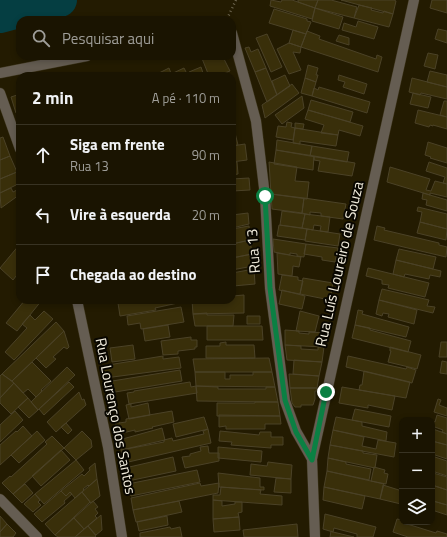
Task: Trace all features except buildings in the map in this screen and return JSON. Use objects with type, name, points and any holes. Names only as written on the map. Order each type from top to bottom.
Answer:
[{"type":"street","name":"Rua Luís Loureiro de Souza","points":[[315,537],[312,460],[414,0]]},
{"type":"street","name":"Rua 13","points":[[236,46],[256,121],[265,196],[270,288],[285,400],[296,432],[312,460]]},
{"type":"street","points":[[0,73],[67,60]]},
{"type":"street","points":[[0,93],[16,138]]},
{"type":"street","name":"Rua Lourenço dos Santos","points":[[78,304],[108,448],[122,537]]},
{"type":"street","points":[[0,500],[37,537]]},
{"type":"path","points":[[228,16],[236,0]]},
{"type":"waterway","points":[[0,16],[60,0]]},
{"type":"route","points":[[265,196],[270,288],[285,400],[296,432],[312,460],[326,392]]}]
